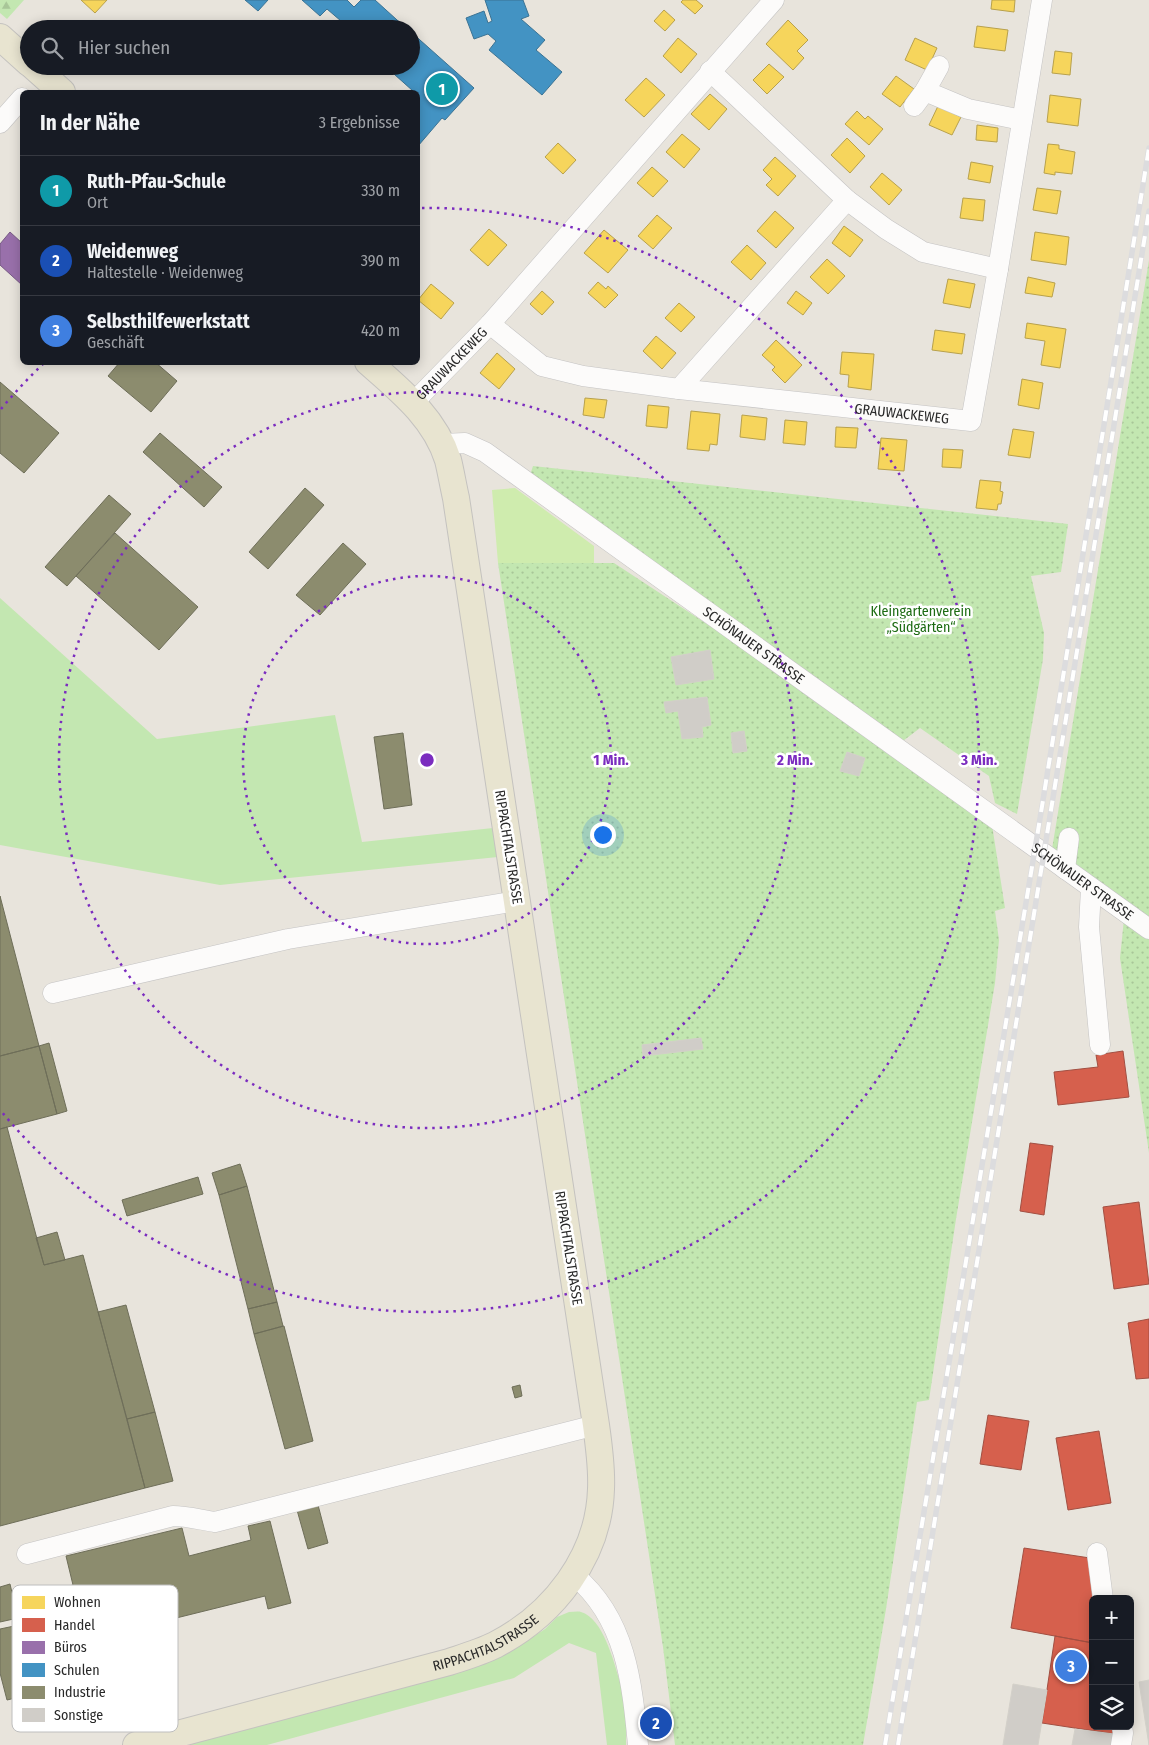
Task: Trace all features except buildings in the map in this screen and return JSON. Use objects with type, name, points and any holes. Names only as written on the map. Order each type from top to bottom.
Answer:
[{"type":"main road","points":[[0,37],[20,59]]},
{"type":"main road","points":[[35,75],[59,90]]},
{"type":"main road","points":[[371,365],[426,416],[442,444]]},
{"type":"main road","name":"RIPPACHTALSTRASSE","points":[[136,1745],[449,1662],[494,1646],[524,1628],[551,1605],[574,1576],[590,1544],[596,1522],[601,1491],[596,1425],[456,498],[448,460],[442,444]]},
{"type":"street","name":"GRAUWACKEWEG","points":[[413,403],[490,324],[774,0]]},
{"type":"street","name":"GRAUWACKEWEG","points":[[490,324],[542,366],[583,376],[678,389],[971,421],[1042,0]]},
{"type":"street","points":[[939,66],[920,99],[1022,120]]},
{"type":"street","points":[[710,71],[847,200],[886,229],[923,252],[998,269]]},
{"type":"street","points":[[0,123],[20,100]]},
{"type":"street","points":[[678,389],[847,200]]},
{"type":"street","name":"SCHÖNAUER STRASSE","points":[[442,444],[465,443],[485,452],[1149,929]]},
{"type":"street","points":[[1065,869],[1069,838]]},
{"type":"street","points":[[1091,888],[1089,927],[1100,1044]]},
{"type":"street","points":[[53,993],[288,939],[517,901]]},
{"type":"street","points":[[28,1554],[173,1516],[186,1516],[216,1522],[596,1425]]},
{"type":"street","points":[[1097,1553],[1102,1595]]},
{"type":"street","points":[[574,1576],[594,1594],[606,1610],[619,1637],[627,1666],[638,1745]]},
{"type":"street","points":[[1121,1745],[1122,1730]]},
{"type":"green space","points":[[0,0],[24,0],[7,19],[0,13]]},
{"type":"green space","points":[[1149,260],[1149,1153],[1120,958],[1124,919],[1111,889],[1052,849]]},
{"type":"green space","name":"Kleingartenverein „Südgärten“","points":[[533,466],[1068,524],[1061,572],[1031,576],[1044,633],[1043,659],[1017,814],[995,803],[989,776],[920,728],[903,741],[530,475]]},
{"type":"green space","points":[[515,488],[594,546],[594,563],[498,563],[492,490]]},
{"type":"green space","points":[[498,563],[614,563],[745,649],[992,825],[1005,908],[995,911],[999,940],[995,983],[956,1219],[929,1400],[917,1402],[886,1609],[863,1745],[675,1745],[663,1647]]},
{"type":"green space","points":[[0,598],[157,739],[335,715],[362,842],[493,828],[498,857],[220,885],[0,845]]},
{"type":"green space","points":[[569,1612],[581,1612],[589,1616],[596,1623],[606,1642],[620,1682],[627,1666],[626,1745],[607,1745],[596,1653],[569,1643],[514,1678],[267,1745],[167,1745],[519,1646],[545,1629],[557,1617]]},
{"type":"railway","points":[[885,1745],[1037,837],[1149,148]]},
{"type":"railway","points":[[898,1745],[1149,211]]},
{"type":"place","name":"Ruth-Pfau-Schule","points":[[442,89]]},
{"type":"place","name":"Selbsthilfewerkstatt","points":[[1071,1666]]},
{"type":"place","name":"Weidenweg","points":[[656,1723]]}]
